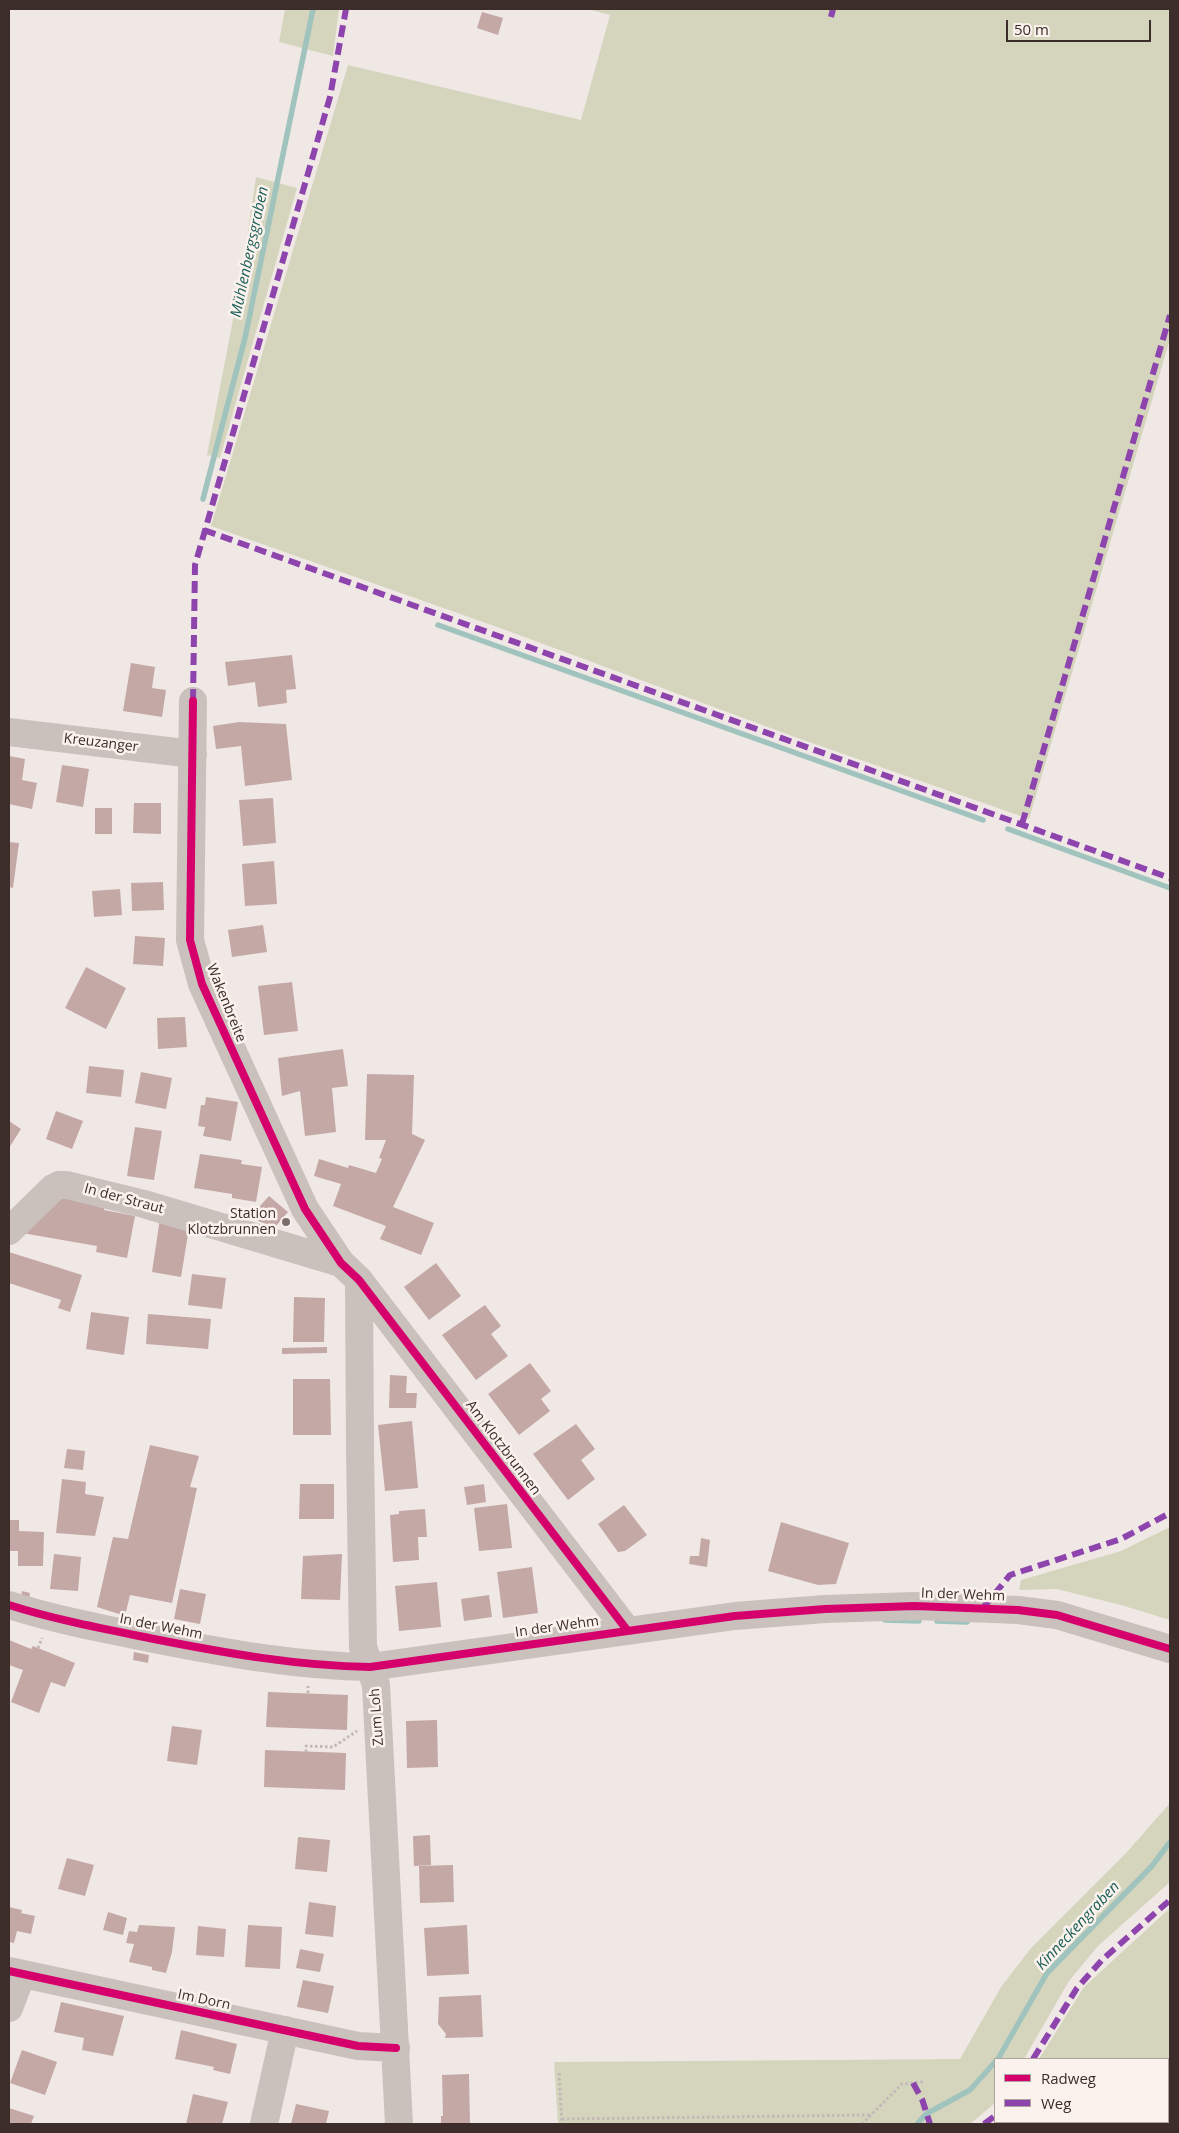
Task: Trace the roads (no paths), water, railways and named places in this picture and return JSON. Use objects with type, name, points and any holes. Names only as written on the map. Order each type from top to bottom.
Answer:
[{"type":"street","name":"Wakenbreite","points":[[193,701],[190,940],[202,984],[305,1209],[350,1272]]},
{"type":"street","name":"Kreuzanger","points":[[9,732],[193,754]]},
{"type":"street","name":"In der Straut","points":[[9,1232],[53,1188],[59,1185],[67,1185],[144,1204],[350,1272]]},
{"type":"street","name":"Am Klotzbrunnen","points":[[350,1272],[627,1630]]},
{"type":"street","name":"Zum Loh","points":[[350,1272],[360,1450],[363,1647],[376,1685],[399,2124]]},
{"type":"street","name":"In der Wehm","points":[[9,1606],[87,1626],[203,1649],[337,1666],[370,1667],[734,1616],[825,1609],[915,1606],[983,1608],[1056,1615],[1170,1649]]},
{"type":"street","name":"Im Dorn","points":[[16,1973],[358,2046],[396,2048]]},
{"type":"street","points":[[9,2008],[16,1973]]},
{"type":"street","points":[[264,2124],[285,2030]]},
{"type":"waterway","name":"Mühlenbergsgraben","points":[[203,499],[245,338],[313,9]]},
{"type":"waterway","points":[[438,625],[983,820]]},
{"type":"waterway","points":[[1008,829],[1170,888]]},
{"type":"waterway","points":[[885,1620],[919,1621]]},
{"type":"waterway","points":[[937,1621],[967,1622]]},
{"type":"waterway","name":"Kinneckengraben","points":[[999,2058],[1047,1973],[1152,1866],[1170,1842]]},
{"type":"waterway","name":"Kinneckengraben","points":[[917,2124],[926,2114],[970,2090],[994,2063]]},
{"type":"place","name":"Station Klotzbrunnen","points":[[286,1222]]}]
